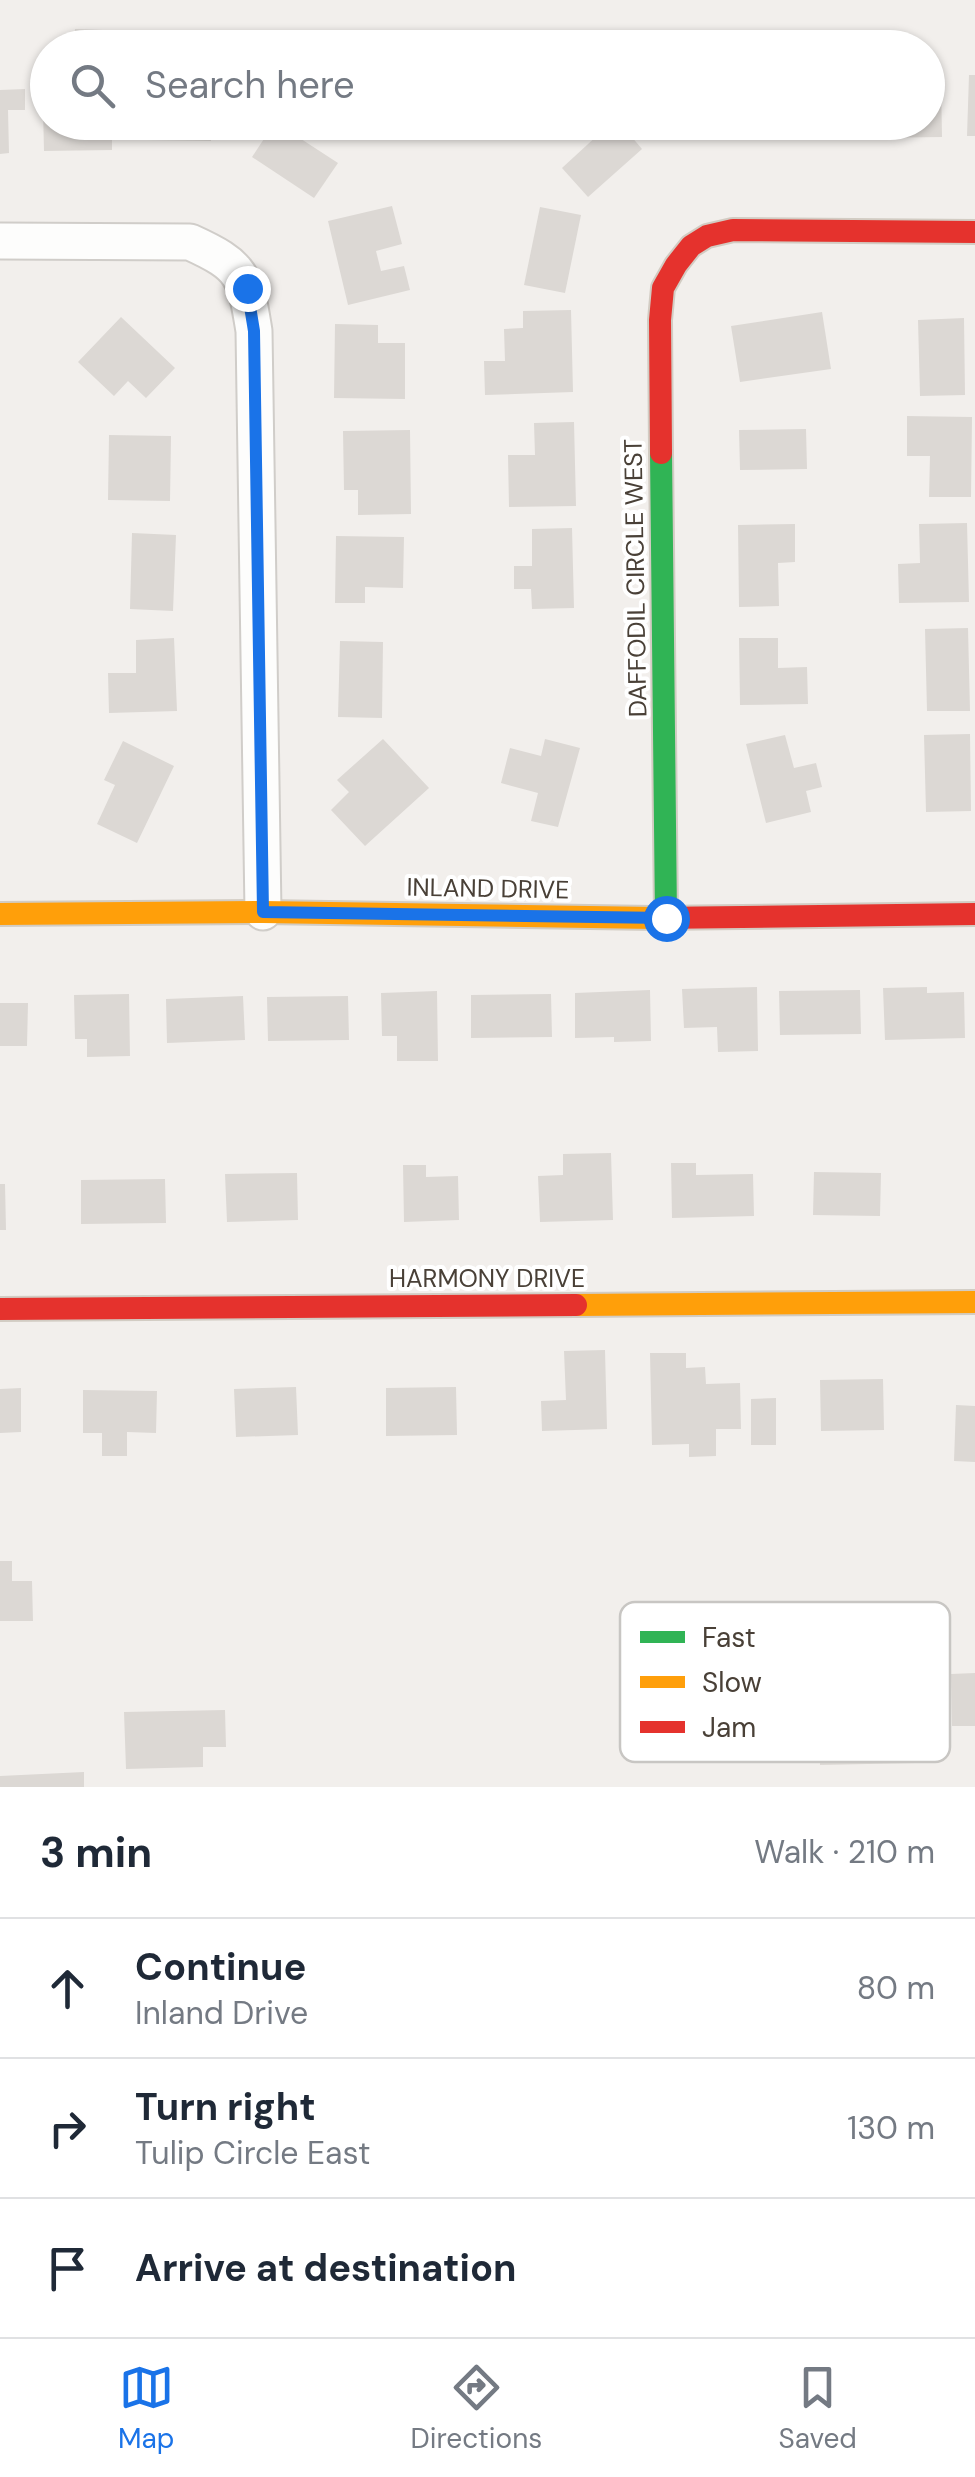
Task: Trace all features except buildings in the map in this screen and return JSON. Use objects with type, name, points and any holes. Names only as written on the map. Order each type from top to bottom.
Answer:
[{"type":"street","name":"DAFFODIL CIRCLE WEST","points":[[666,918],[660,320],[663,288],[692,246],[707,236],[733,230],[975,232]]},
{"type":"street","points":[[0,242],[190,242],[216,254],[235,269],[247,288],[254,331],[263,912]]},
{"type":"street","name":"INLAND DRIVE","points":[[0,914],[263,912],[666,918],[975,914]]},
{"type":"street","name":"HARMONY DRIVE","points":[[0,1308],[975,1302]]},
{"type":"traffic: fast","points":[[661,453],[666,918]]},
{"type":"traffic: slow","points":[[0,914],[263,912],[654,918]]},
{"type":"traffic: slow","points":[[576,1305],[975,1302]]},
{"type":"traffic: jam","points":[[661,453],[663,288],[691,246],[707,236],[733,230],[975,232]]},
{"type":"traffic: jam","points":[[654,918],[975,914]]},
{"type":"traffic: jam","points":[[0,1309],[576,1305]]},
{"type":"route","points":[[247,288],[254,331],[263,912],[666,918]]}]
